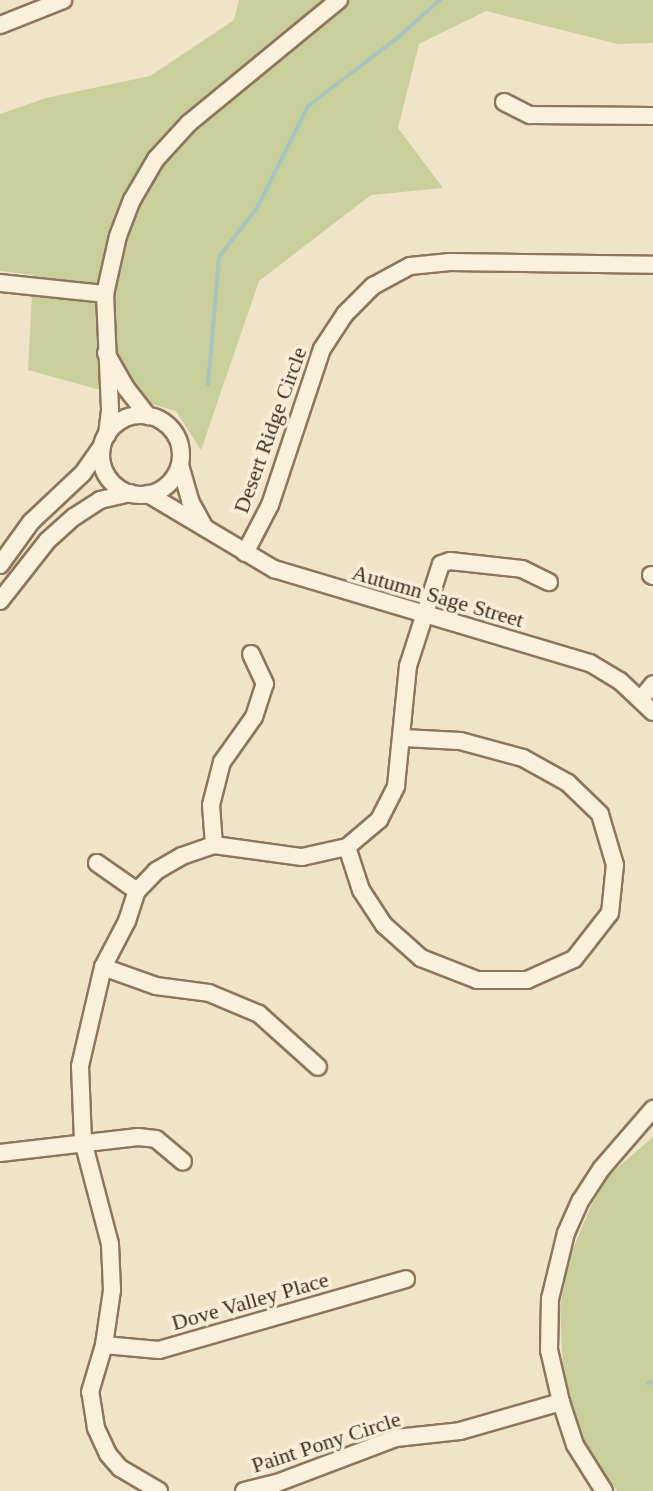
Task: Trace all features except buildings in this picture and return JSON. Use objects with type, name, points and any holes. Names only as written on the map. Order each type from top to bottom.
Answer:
[{"type":"street","points":[[0,25],[63,0]]},
{"type":"street","points":[[130,493],[106,475],[105,440],[110,409],[105,352],[105,294],[118,236],[132,200],[170,141],[339,0]]},
{"type":"street","points":[[504,102],[530,115],[653,116]]},
{"type":"street","name":"Desert Ridge Circle","points":[[245,553],[270,505],[322,349],[345,314],[373,286],[410,266],[450,262],[653,265]]},
{"type":"street","points":[[0,283],[105,294]]},
{"type":"street","points":[[105,352],[126,388],[148,416]]},
{"type":"street","points":[[0,565],[31,522],[83,473],[105,440],[125,419],[148,416],[160,420],[178,439],[180,465],[190,501],[205,527]]},
{"type":"street","points":[[0,601],[47,541],[74,517],[100,500],[130,493],[148,494],[168,484],[180,465]]},
{"type":"street","name":"Autumn Sage Street","points":[[148,494],[274,569],[590,663],[641,699],[653,712]]},
{"type":"street","points":[[159,1491],[120,1468],[108,1454],[96,1428],[90,1392],[104,1345],[112,1290],[110,1244],[83,1141],[80,1066],[103,967],[127,921],[137,891],[156,871],[182,856],[214,845],[302,857],[347,847],[379,820],[396,786],[408,666],[437,570],[450,561],[522,569],[549,582]]},
{"type":"street","points":[[214,845],[211,805],[222,762],[254,717],[265,684],[251,654]]},
{"type":"street","points":[[641,699],[653,684]]},
{"type":"street","points":[[347,847],[361,890],[384,925],[421,958],[477,980],[527,980],[574,959],[610,913],[615,865],[600,814],[568,783],[523,758],[460,741],[403,738]]},
{"type":"street","points":[[97,863],[137,891]]},
{"type":"street","points":[[103,967],[156,986],[209,993],[259,1014],[318,1067]]},
{"type":"street","points":[[604,1491],[575,1445],[561,1402],[549,1350],[550,1299],[566,1233],[602,1168],[653,1109]]},
{"type":"street","points":[[0,1153],[118,1137],[156,1139],[183,1162]]},
{"type":"street","name":"Dove Valley Place","points":[[104,1345],[159,1350],[406,1279]]},
{"type":"street","name":"Paint Pony Circle","points":[[244,1491],[277,1483],[396,1438],[460,1431],[561,1402]]},
{"type":"green space","points":[[239,0],[653,0],[653,43],[618,44],[486,11],[419,44],[398,128],[443,188],[371,195],[259,281],[201,450],[176,411],[28,370],[33,275],[0,271],[0,114],[46,98],[150,76],[234,20]]},
{"type":"green space","points":[[653,1137],[653,1491],[617,1491],[586,1445],[575,1419],[563,1369],[560,1307],[570,1256],[591,1206],[609,1175]]},
{"type":"waterway","points":[[208,384],[219,257],[257,208],[308,106],[396,39],[440,0]]},
{"type":"waterway","points":[[648,1383],[653,1382]]}]
